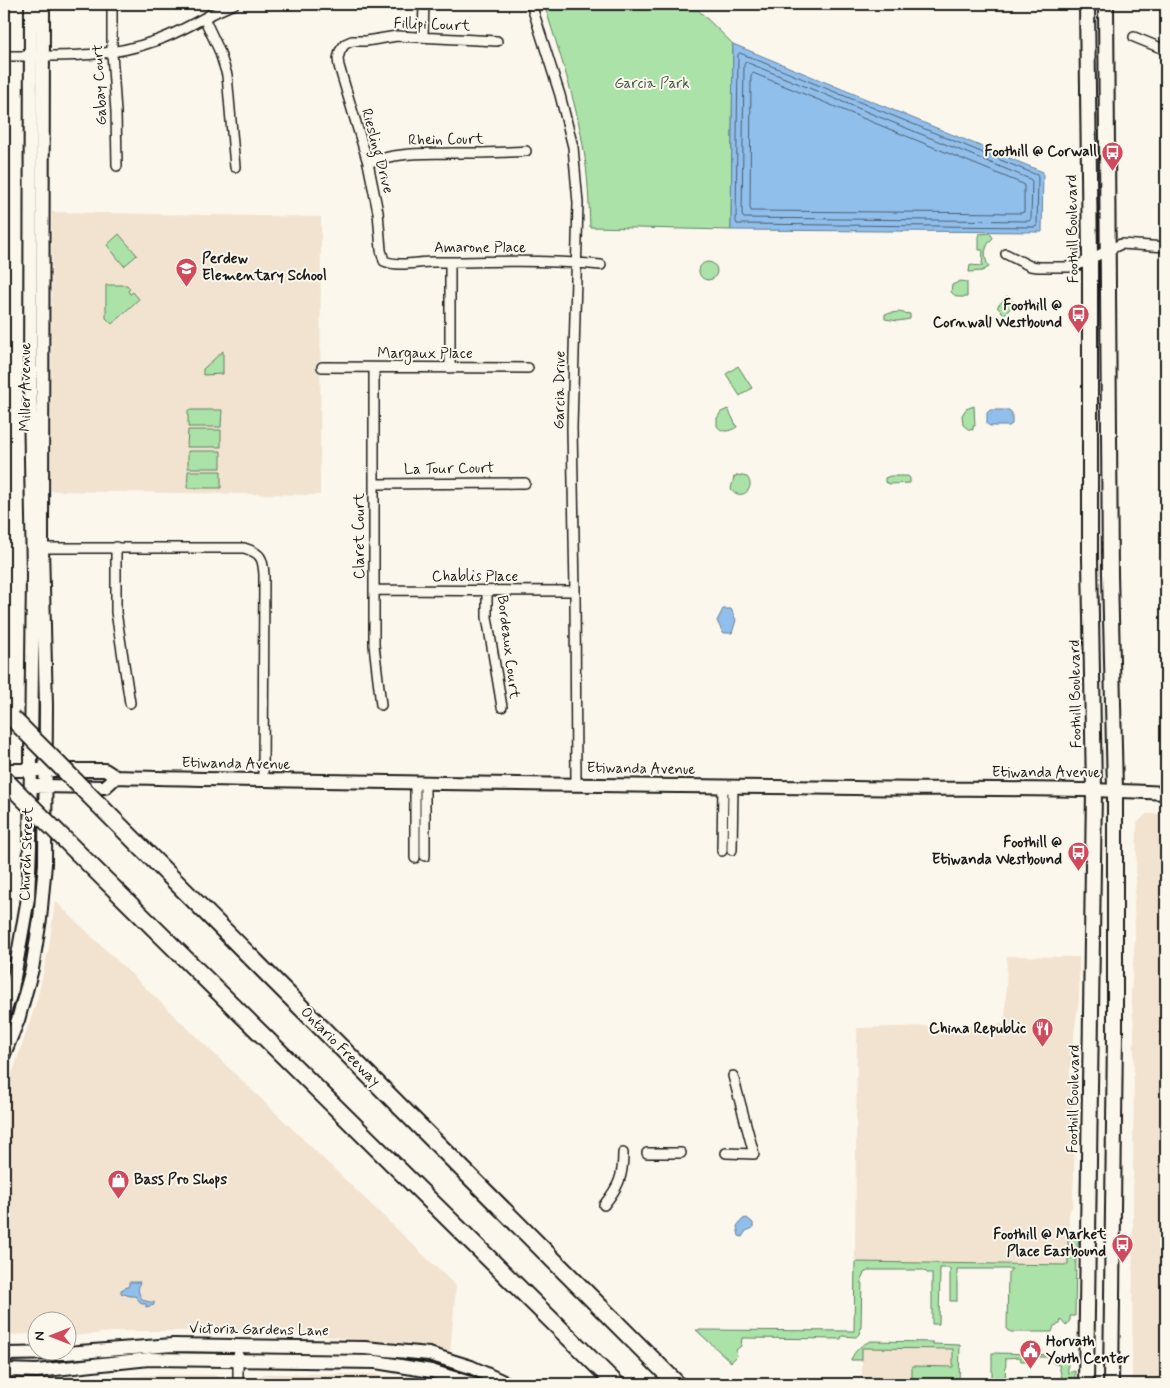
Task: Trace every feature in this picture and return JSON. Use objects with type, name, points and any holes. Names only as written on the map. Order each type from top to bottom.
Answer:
[{"type":"highway","name":"Ontario Freeway","points":[[8,714],[677,1384]]},
{"type":"highway","points":[[4,779],[616,1384]]},
{"type":"main road","name":"Miller Avenue","points":[[31,4],[30,401],[46,706],[45,770]]},
{"type":"main road","name":"Miller Avenue","points":[[30,770],[37,548],[44,4]]},
{"type":"main road","name":"Foothill Boulevard","points":[[1086,1384],[1094,790],[1090,559],[1090,260],[1087,4]]},
{"type":"main road","points":[[1106,4],[1110,584],[1115,790],[1115,1035],[1111,1384]]},
{"type":"main road","name":"Etiwanda Avenue","points":[[4,770],[105,770],[116,777],[263,780],[1166,792]]},
{"type":"main road","name":"Church Street","points":[[4,1012],[12,989],[28,898],[30,770]]},
{"type":"main road","name":"Church Street","points":[[4,1054],[18,1020],[32,969],[40,919],[45,864],[45,770]]},
{"type":"main road","name":"Etiwanda Avenue","points":[[4,785],[105,787],[116,777]]},
{"type":"main road","name":"Victoria Gardens Lane","points":[[4,1354],[66,1353],[173,1345],[366,1348],[429,1354],[471,1367],[508,1384]]},
{"type":"main road","name":"Victoria Gardens Lane","points":[[4,1370],[37,1371],[149,1359],[376,1362],[439,1373],[473,1384]]},
{"type":"main road","points":[[439,1373],[442,1368],[446,1367],[467,1372],[498,1384]]},
{"type":"street","name":"Gabay Court","points":[[112,4],[112,53],[117,166]]},
{"type":"street","points":[[4,56],[112,53],[169,36],[234,4]]},
{"type":"street","points":[[423,36],[424,4]]},
{"type":"street","name":"Garcia Drive","points":[[531,4],[560,95],[573,147],[578,202],[572,428],[576,784]]},
{"type":"street","points":[[204,18],[219,50],[227,75],[235,166]]},
{"type":"street","name":"Fillipi Court","points":[[340,51],[345,44],[352,41],[366,41],[397,36],[497,41]]},
{"type":"street","points":[[1134,37],[1166,50]]},
{"type":"street","name":"Riesling Drive","points":[[340,51],[339,66],[368,163],[378,212],[381,250],[384,261]]},
{"type":"street","name":"Rhein Court","points":[[368,163],[382,157],[410,154],[526,151]]},
{"type":"street","points":[[1006,254],[1024,263],[1038,267],[1074,267],[1121,244],[1166,248]]},
{"type":"street","name":"Amarone Place","points":[[384,261],[392,264],[450,262],[577,263],[601,265]]},
{"type":"street","points":[[450,262],[450,368]]},
{"type":"street","name":"Margaux Place","points":[[322,368],[528,368]]},
{"type":"street","name":"Claret Court","points":[[374,368],[374,645],[381,705]]},
{"type":"street","name":"La Tour Court","points":[[374,484],[524,482]]},
{"type":"street","points":[[116,547],[116,612],[130,703]]},
{"type":"street","points":[[37,548],[244,548],[260,555],[264,575],[263,780]]},
{"type":"street","name":"Chablis Place","points":[[374,590],[575,592]]},
{"type":"street","name":"Bordeaux Court","points":[[487,591],[487,617],[502,707]]},
{"type":"street","points":[[420,782],[425,856]]},
{"type":"street","points":[[415,858],[420,782]]},
{"type":"street","points":[[728,786],[732,850]]},
{"type":"street","points":[[722,850],[728,786]]},
{"type":"street","points":[[726,1152],[754,1154],[733,1076]]},
{"type":"street","points":[[604,1205],[616,1189],[621,1178],[624,1153]]},
{"type":"street","points":[[648,1153],[681,1153]]},
{"type":"street","points":[[238,1345],[238,1384]]},
{"type":"shaded area","name":"Perdew Elementary School","points":[[52,212],[321,217],[320,495],[51,491]]},
{"type":"shaded area","points":[[1146,814],[1166,814],[1166,1384],[1132,1384],[1134,1028],[1131,993],[1135,936],[1134,903],[1137,823]]},
{"type":"shaded area","points":[[55,901],[456,1286],[450,1354],[407,1344],[269,1331],[123,1331],[78,1335],[78,1310],[28,1310],[28,1334],[4,1335],[4,1098],[37,1000],[49,947]]},
{"type":"shaded area","points":[[1007,956],[1079,957],[1079,999],[1074,1034],[1073,1064],[1070,1068],[1075,1135],[1073,1204],[1069,1213],[1069,1265],[855,1262],[857,1028],[1005,1024]]},
{"type":"shaded area","points":[[862,1348],[953,1348],[953,1365],[958,1384],[862,1384]]},
{"type":"shaded area","points":[[264,1374],[371,1374],[416,1380],[428,1384],[49,1384],[87,1380],[92,1383],[151,1375],[214,1375],[222,1379],[255,1379]]},
{"type":"green space","name":"Garcia Park","points":[[544,4],[692,4],[733,44],[731,230],[590,227],[589,198],[581,132],[567,76]]},
{"type":"green space","points":[[990,233],[993,238],[986,248],[985,256],[989,267],[982,271],[969,272],[970,265],[982,266],[983,250],[979,250],[979,234]]},
{"type":"green space","points":[[119,234],[137,255],[124,266],[107,245]]},
{"type":"green space","points":[[704,262],[712,262],[717,267],[715,278],[704,280],[699,275],[699,267]]},
{"type":"green space","points":[[961,281],[967,282],[967,297],[957,297],[951,292],[952,285]]},
{"type":"green space","points":[[106,285],[127,285],[130,289],[128,291],[130,294],[133,292],[139,299],[112,324],[106,318]]},
{"type":"green space","points":[[1007,296],[1014,303],[1004,314],[997,307]]},
{"type":"green space","points":[[898,312],[910,314],[910,319],[898,321],[885,319],[885,314]]},
{"type":"green space","points":[[223,351],[223,374],[203,375],[203,369]]},
{"type":"green space","points":[[738,366],[752,388],[740,396],[726,374]]},
{"type":"green space","points":[[974,406],[975,426],[973,426],[973,430],[963,425],[962,415],[966,409]]},
{"type":"green space","points":[[728,409],[737,427],[724,431],[717,426],[717,418],[721,412]]},
{"type":"green space","points":[[188,410],[222,410],[221,427],[188,427]]},
{"type":"green space","points":[[188,430],[221,430],[221,447],[187,447]]},
{"type":"green space","points":[[188,451],[221,451],[221,468],[188,468]]},
{"type":"green space","points":[[188,471],[221,471],[221,488],[187,488]]},
{"type":"green space","points":[[738,475],[747,477],[750,481],[749,489],[743,494],[735,493],[731,489],[734,477]]},
{"type":"green space","points":[[890,476],[908,476],[910,483],[890,484],[885,482],[885,478]]},
{"type":"green space","points":[[1068,1230],[1077,1234],[1079,1238],[1076,1260],[1075,1316],[1070,1316],[1066,1326],[1061,1320],[1060,1324],[1054,1326],[1052,1332],[1011,1332],[1007,1330],[1008,1273],[1012,1269],[957,1269],[957,1301],[950,1301],[950,1268],[940,1268],[939,1324],[932,1324],[932,1273],[927,1273],[924,1270],[870,1270],[864,1273],[862,1279],[861,1327],[856,1337],[842,1336],[841,1339],[742,1338],[741,1346],[736,1350],[737,1356],[731,1362],[696,1330],[854,1331],[855,1262],[1068,1265]]},
{"type":"green space","points":[[871,1341],[933,1342],[933,1344],[960,1345],[959,1384],[884,1384],[884,1381],[912,1381],[912,1366],[953,1367],[953,1349],[862,1348],[862,1360],[851,1360],[859,1348]]},
{"type":"green space","points":[[992,1353],[1062,1355],[1068,1365],[1068,1373],[1075,1371],[1075,1384],[1063,1384],[1059,1365],[1053,1363],[1050,1357],[1035,1357],[1035,1361],[1021,1361],[1020,1357],[1006,1358],[1005,1384],[992,1384]]},
{"type":"water","points":[[733,44],[1043,172],[1042,232],[731,230]]},
{"type":"water","points":[[990,410],[1009,410],[1012,413],[1012,424],[1009,426],[990,426],[987,424],[987,413]]},
{"type":"water","points":[[723,609],[731,609],[736,620],[732,633],[723,633],[717,621]]},
{"type":"water","points":[[747,1218],[753,1223],[753,1228],[746,1231],[742,1237],[739,1236],[737,1226],[743,1219]]},
{"type":"water","points":[[129,1282],[140,1282],[140,1296],[145,1301],[154,1302],[154,1305],[146,1307],[146,1304],[142,1304],[135,1296],[121,1293],[121,1290],[129,1286]]},
{"type":"place","name":"Foothill @ Corwall","points":[[1113,171]]},
{"type":"place","name":"Perdew Elementary School","points":[[186,287]]},
{"type":"place","name":"Foothill @ Cornwall Westbound","points":[[1078,334]]},
{"type":"place","name":"Foothill @ Etiwanda Westbound","points":[[1078,871]]},
{"type":"place","name":"China Republic","points":[[1042,1048]]},
{"type":"place","name":"Bass Pro Shops","points":[[118,1199]]},
{"type":"place","name":"Foothill @ Market Place Eastbound","points":[[1122,1263]]},
{"type":"place","name":"Horvath Youth Center","points":[[1030,1370]]}]
